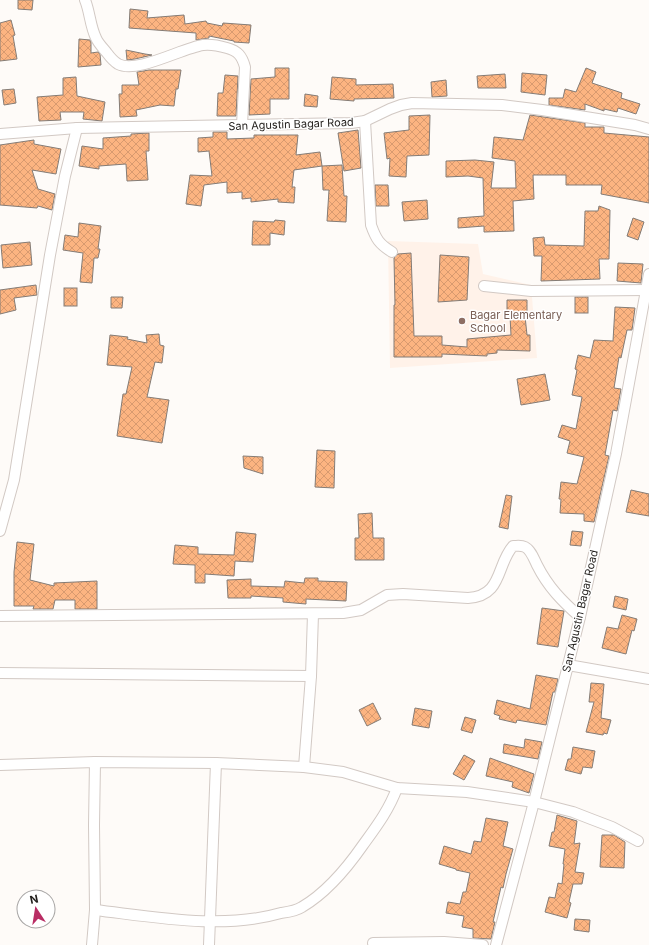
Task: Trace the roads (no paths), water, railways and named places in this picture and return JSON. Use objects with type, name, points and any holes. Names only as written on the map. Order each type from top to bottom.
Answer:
[{"type":"street","points":[[85,0],[96,39],[118,64],[125,66],[138,65],[158,60],[187,49],[205,45],[221,46],[234,50],[240,54],[243,59],[244,67],[242,126]]},
{"type":"street","name":"San Agustin Bagar Road","points":[[0,134],[77,128],[351,123],[365,121],[390,109],[412,103],[502,105],[635,125],[649,129]]},
{"type":"street","points":[[365,121],[371,225],[375,238],[382,246],[392,252]]},
{"type":"street","points":[[0,531],[14,480],[49,263],[65,176],[77,128]]},
{"type":"street","name":"San Agustin Bagar Road","points":[[496,945],[534,802],[580,617],[616,454],[649,274]]},
{"type":"street","points":[[484,286],[539,291],[646,290]]},
{"type":"street","points":[[0,616],[313,614],[352,612],[361,610],[387,595],[403,594],[478,598],[485,594],[493,586],[500,574],[508,552],[513,546],[520,546],[529,550],[556,595],[580,617]]},
{"type":"street","points":[[304,766],[311,676],[313,614]]},
{"type":"street","points":[[568,665],[649,679]]},
{"type":"street","points":[[0,673],[311,676]]},
{"type":"street","points":[[0,765],[95,762],[216,763],[304,766],[343,772],[397,788],[467,792],[534,802],[573,812],[592,819],[612,827],[638,841]]},
{"type":"street","points":[[92,945],[95,910],[95,762]]},
{"type":"street","points":[[209,945],[216,763]]},
{"type":"street","points":[[95,910],[211,922],[270,917],[300,908],[318,896],[342,872],[359,851],[388,809],[397,788]]},
{"type":"street","points":[[374,943],[444,942],[483,945]]},
{"type":"place","name":"Bagar Elementary School","points":[[462,321]]}]
